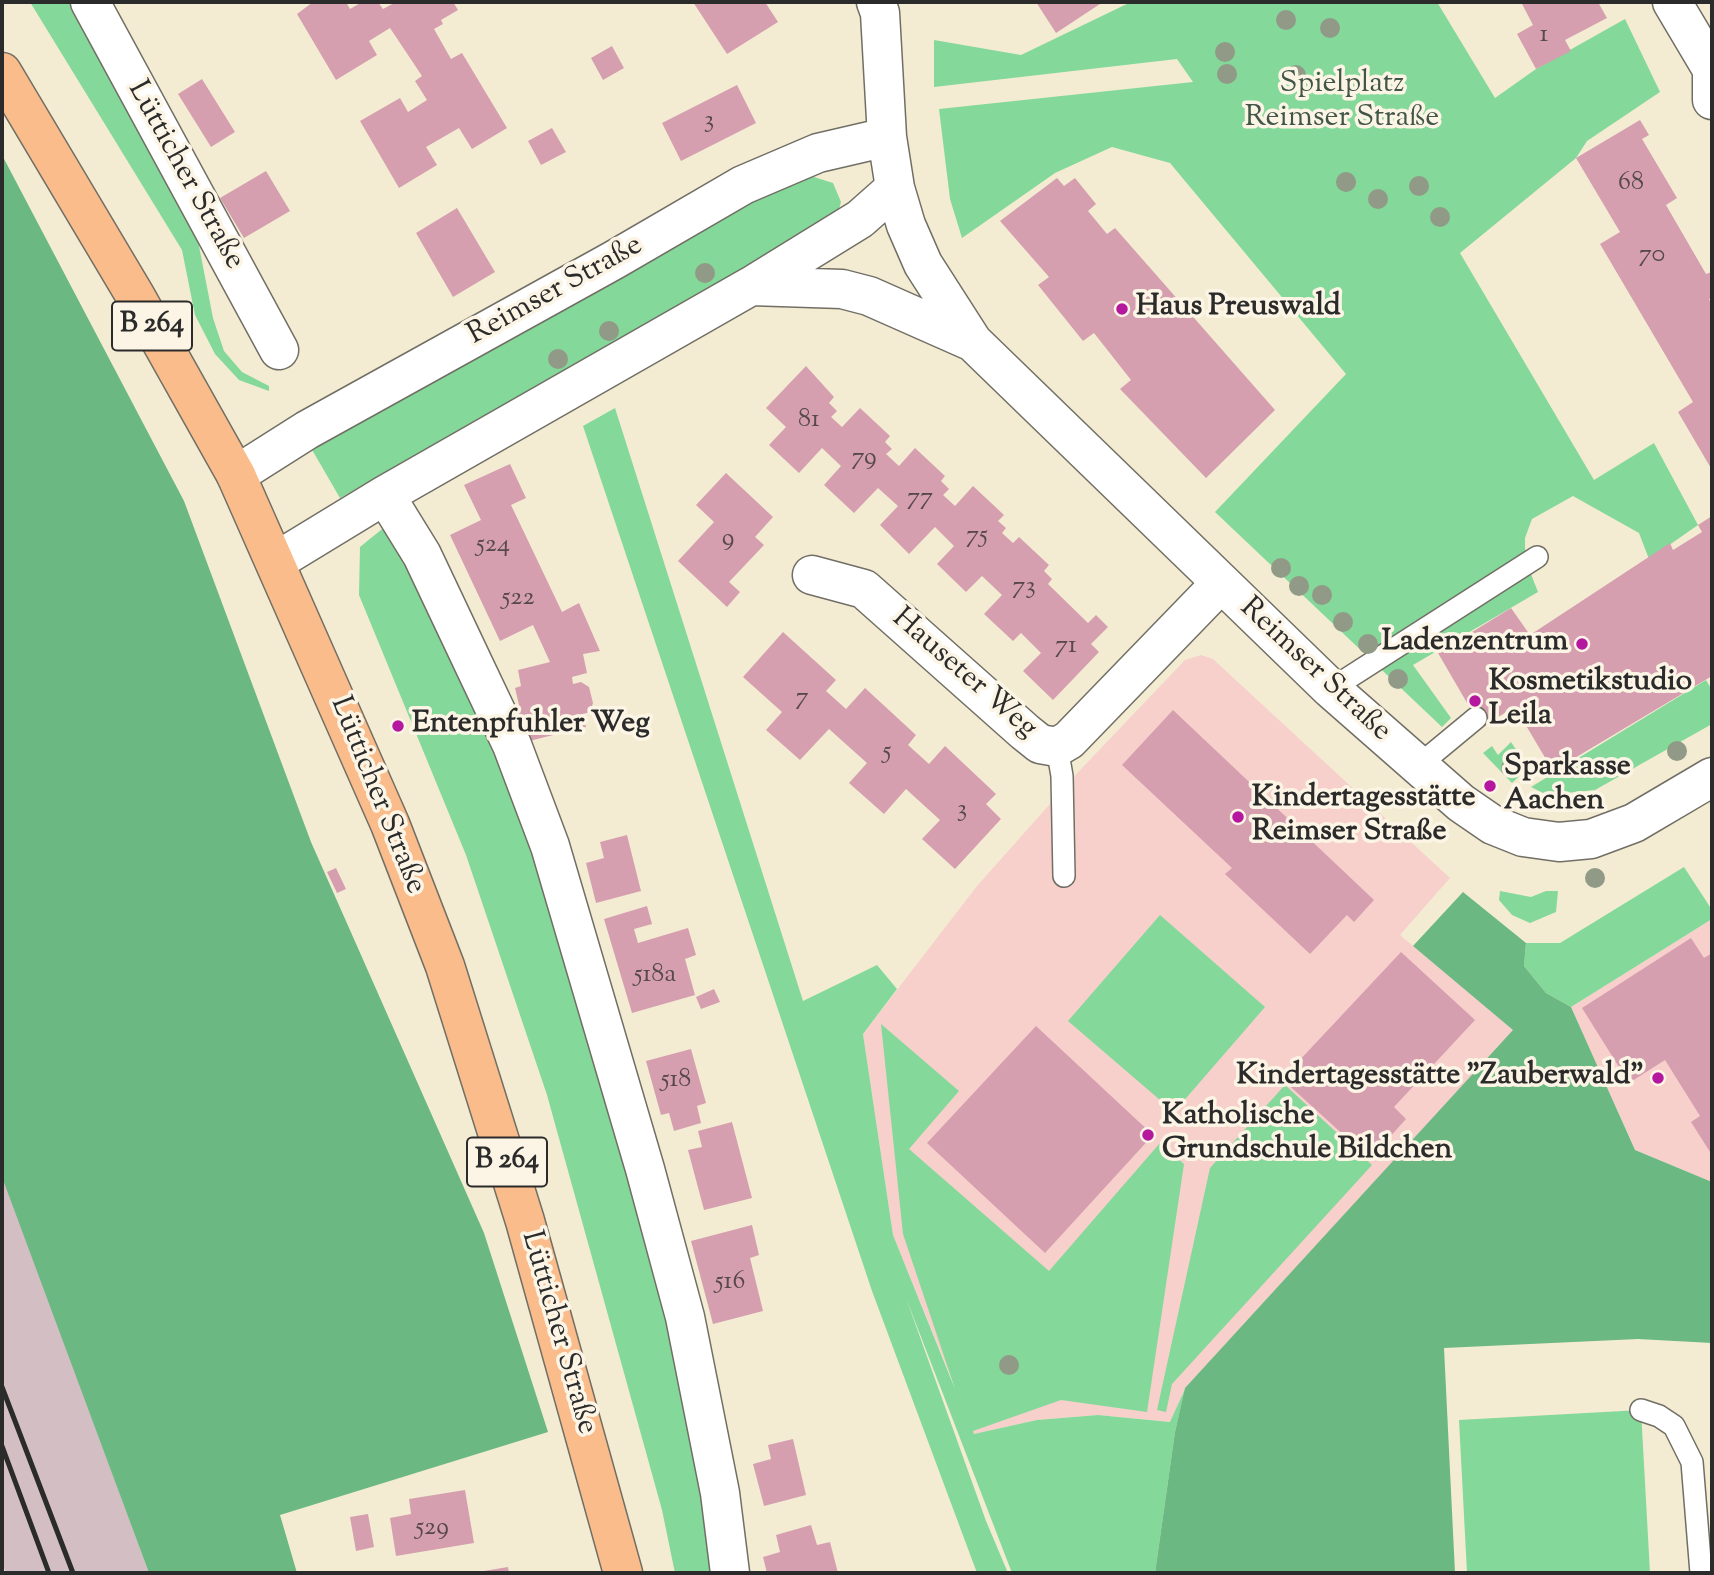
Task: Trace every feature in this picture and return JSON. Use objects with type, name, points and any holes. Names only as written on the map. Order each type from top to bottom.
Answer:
[{"type":"main road","name":"Lütticher Straße","points":[[2,72],[74,190],[236,475],[359,748],[445,966],[544,1284],[623,1573]]},
{"type":"street","name":"Lütticher Straße","points":[[90,2],[279,350]]},
{"type":"street","name":"Reimser Straße","points":[[876,2],[880,13],[887,137],[895,188],[905,225],[923,264],[973,342],[1331,689],[1418,766],[1493,825],[1523,836],[1559,842],[1591,839],[1634,823],[1712,777]]},
{"type":"street","points":[[1672,2],[1711,76]]},
{"type":"street","name":"Reimser Straße","points":[[236,475],[307,430],[603,267],[743,185],[818,153],[887,137]]},
{"type":"street","name":"Reimser Straße","points":[[275,562],[385,495],[751,286],[860,219],[895,188]]},
{"type":"street","name":"Reimser Straße","points":[[751,286],[799,285],[842,289],[869,296],[973,342]]},
{"type":"street","points":[[385,495],[422,555],[512,744],[550,846],[646,1169],[685,1317],[720,1493],[730,1573]]},
{"type":"street","name":"Hauseter Weg","points":[[812,575],[864,589],[1025,732],[1040,744],[1057,747],[1069,740],[1221,583]]},
{"type":"lane","points":[[1331,689],[1537,557]]},
{"type":"lane","points":[[1418,766],[1476,718]]},
{"type":"lane","points":[[1057,747],[1062,776],[1064,876]]},
{"type":"lane","points":[[1641,1410],[1659,1416],[1674,1426],[1692,1462],[1701,1573]]},
{"type":"shaded area","name":"Katholische Grundschule Bildchen","points":[[1201,655],[1213,659],[1450,878],[1400,935],[1514,1030],[1185,1388],[1171,1422],[1098,1415],[1037,1420],[974,1434],[893,1235],[863,1034],[977,886],[1082,768],[1185,660]]},
{"type":"shaded area","name":"Kindertagesstätte \"Zauberwald\"","points":[[1712,919],[1712,1182],[1635,1150],[1571,1007]]},
{"type":"shaded area","points":[[2,1177],[149,1573],[6,1573],[2,1563]]},
{"type":"green space","points":[[30,2],[76,2],[192,210],[213,318],[224,351],[242,372],[269,386],[269,391],[239,380],[215,354],[195,315],[182,250]]},
{"type":"green space","name":"Spielplatz Reimser Straße","points":[[1131,2],[1437,2],[1495,98],[1536,69],[1625,19],[1660,92],[1587,141],[1576,158],[1460,253],[1594,480],[1654,443],[1698,525],[1649,559],[1639,533],[1573,496],[1532,519],[1525,538],[1525,548],[1527,564],[1538,592],[1413,665],[1451,718],[1442,727],[1215,512],[1346,374],[1170,163],[1112,147],[1055,173],[962,238],[950,199],[939,109],[1193,82],[1177,59],[934,87],[934,40],[1021,55]]},
{"type":"green space","points":[[2,155],[184,501],[311,842],[484,1233],[548,1432],[280,1515],[297,1573],[149,1573],[2,1177]]},
{"type":"green space","points":[[814,177],[833,183],[841,202],[836,220],[340,498],[311,448],[787,181]]},
{"type":"green space","points":[[615,408],[803,1001],[877,965],[897,989],[863,1034],[893,1235],[955,1389],[903,1234],[881,1024],[959,1091],[909,1149],[1049,1271],[1160,1143],[1184,1164],[1147,1412],[1061,1400],[973,1431],[974,1434],[1037,1420],[1098,1415],[1170,1422],[1185,1389],[1175,1432],[1155,1573],[1012,1573],[906,1298],[986,1521],[1008,1573],[977,1573],[872,1291],[583,426]]},
{"type":"green space","points":[[387,525],[541,850],[609,1077],[726,1573],[675,1573],[662,1510],[547,1095],[466,855],[359,595],[360,547]]},
{"type":"green space","points":[[1706,680],[1712,690],[1712,724],[1595,790],[1547,795],[1531,787]]},
{"type":"green space","points":[[1511,742],[1528,768],[1512,783],[1483,753],[1492,746],[1498,755]]},
{"type":"green space","points":[[1684,867],[1712,910],[1712,919],[1571,1007],[1546,993],[1524,966],[1526,943],[1560,943]]},
{"type":"green space","points":[[1500,891],[1531,897],[1546,891],[1558,891],[1556,912],[1530,923],[1512,915],[1499,900]]},
{"type":"green space","points":[[1463,892],[1526,943],[1524,966],[1546,993],[1571,1007],[1635,1150],[1712,1182],[1712,1343],[1638,1339],[1444,1348],[1455,1573],[1155,1573],[1175,1432],[1185,1388],[1513,1030],[1413,946]]},
{"type":"green space","points":[[1160,915],[1265,1007],[1174,1112],[1068,1021]]},
{"type":"green space","points":[[1285,1085],[1372,1165],[1172,1384],[1166,1412],[1157,1410],[1210,1168]]},
{"type":"green space","points":[[1641,1410],[1650,1573],[1467,1573],[1459,1420]]},
{"type":"building","points":[[313,2],[346,2],[350,9],[362,2],[378,2],[383,9],[396,2],[453,2],[458,10],[441,20],[443,24],[434,29],[451,59],[462,53],[507,128],[472,149],[459,128],[426,147],[437,165],[399,188],[360,121],[400,98],[408,112],[427,100],[415,81],[422,76],[390,28],[369,41],[377,55],[336,80],[297,14]]},
{"type":"building","points":[[693,2],[765,2],[778,22],[727,54]]},
{"type":"building","points":[[1036,2],[1103,2],[1056,33]]},
{"type":"building","points":[[1521,2],[1598,2],[1607,18],[1565,40],[1571,51],[1536,69],[1517,34],[1533,25]]},
{"type":"building","points":[[612,46],[624,68],[603,80],[591,58]]},
{"type":"building","points":[[202,79],[235,132],[211,147],[178,94]]},
{"type":"building","points":[[737,85],[756,123],[681,161],[662,123]]},
{"type":"building","points":[[1640,120],[1649,135],[1642,139],[1677,198],[1666,205],[1706,274],[1712,272],[1712,298],[1709,299],[1712,305],[1712,470],[1678,412],[1693,402],[1600,244],[1620,232],[1576,158]]},
{"type":"building","points":[[552,128],[566,152],[541,165],[528,141]]},
{"type":"building","points":[[266,171],[290,211],[244,238],[220,198]]},
{"type":"building","name":"Haus Preuswald","points":[[1057,178],[1064,186],[1075,178],[1096,204],[1088,211],[1107,234],[1115,228],[1275,410],[1206,478],[1120,389],[1131,380],[1094,333],[1083,341],[1038,285],[1049,277],[1000,221]]},
{"type":"building","points":[[457,208],[495,272],[453,297],[416,233]]},
{"type":"building","points":[[806,366],[834,397],[829,403],[837,411],[831,417],[842,427],[860,408],[890,436],[885,442],[892,449],[886,454],[899,466],[915,448],[945,476],[941,481],[949,489],[943,495],[955,506],[973,486],[1004,515],[998,521],[1006,528],[1002,533],[1013,543],[1019,537],[1049,565],[1044,571],[1052,579],[1048,584],[1088,623],[1096,615],[1108,627],[1091,644],[1099,652],[1053,700],[1023,671],[1041,653],[1021,633],[1013,641],[984,614],[1002,595],[982,576],[966,592],[937,564],[954,546],[935,527],[909,554],[880,525],[898,506],[878,488],[854,513],[824,485],[841,466],[822,448],[799,473],[769,445],[786,427],[766,408]]},
{"type":"building","points":[[510,464],[526,498],[511,505],[562,612],[579,603],[600,651],[583,654],[587,673],[572,677],[573,684],[581,682],[589,687],[593,703],[590,712],[583,714],[586,727],[529,741],[525,725],[516,727],[511,707],[519,705],[515,688],[521,686],[518,670],[550,662],[533,625],[500,641],[450,535],[481,520],[464,485]]},
{"type":"building","points":[[726,473],[773,517],[755,537],[764,545],[729,582],[740,592],[727,607],[678,561],[714,522],[696,505]]},
{"type":"building","name":"Ladenzentrum","points":[[1712,516],[1712,676],[1553,771],[1515,707],[1481,727],[1438,653],[1511,608],[1530,635],[1670,543],[1673,550],[1702,532],[1698,525]]},
{"type":"building","points":[[783,632],[836,680],[826,691],[846,709],[865,688],[916,735],[908,745],[929,764],[945,746],[996,794],[986,804],[1001,819],[955,869],[922,839],[940,820],[906,789],[884,814],[849,783],[867,763],[829,729],[800,760],[766,730],[782,712],[743,677]]},
{"type":"building","points":[[1173,710],[1374,900],[1354,922],[1347,915],[1310,954],[1225,874],[1232,868],[1122,765]]},
{"type":"building","points":[[627,835],[641,891],[596,903],[586,863],[604,858],[600,842]]},
{"type":"building","points":[[336,868],[346,889],[337,893],[327,872]]},
{"type":"building","points":[[647,906],[652,924],[634,929],[638,943],[688,928],[696,955],[685,959],[695,995],[632,1013],[604,919]]},
{"type":"building","points":[[1691,938],[1704,958],[1712,953],[1712,1155],[1691,1122],[1700,1116],[1665,1060],[1629,1083],[1582,1008]]},
{"type":"building","points":[[1401,952],[1475,1020],[1394,1107],[1406,1119],[1370,1159],[1282,1079]]},
{"type":"building","points":[[714,989],[720,1002],[701,1009],[696,997]]},
{"type":"building","points":[[1036,1026],[1153,1135],[1045,1253],[927,1143]]},
{"type":"building","points":[[691,1049],[706,1103],[697,1106],[701,1123],[674,1131],[669,1113],[661,1115],[646,1061]]},
{"type":"building","points":[[732,1122],[752,1198],[704,1210],[688,1150],[702,1147],[698,1131]]},
{"type":"building","points":[[752,1225],[759,1255],[750,1258],[763,1311],[713,1324],[691,1241]]},
{"type":"building","points":[[793,1439],[806,1495],[764,1506],[753,1464],[771,1459],[768,1445]]},
{"type":"building","points":[[465,1490],[474,1543],[396,1556],[390,1518],[411,1514],[409,1499]]},
{"type":"building","points":[[368,1514],[374,1547],[356,1551],[350,1517]]},
{"type":"building","points":[[811,1525],[817,1545],[830,1542],[838,1573],[767,1573],[763,1557],[780,1552],[776,1535]]},
{"type":"building","points":[[508,1567],[509,1573],[478,1573],[478,1572]]},
{"type":"railway","points":[[2,1387],[73,1573]]},
{"type":"railway","points":[[2,1446],[49,1573]]},
{"type":"place","name":"Haus Preuswald","points":[[1122,309]]},
{"type":"place","name":"Ladenzentrum","points":[[1582,644]]},
{"type":"place","name":"Kosmetikstudio Leila","points":[[1475,701]]},
{"type":"place","name":"Entenpfuhler Weg","points":[[398,726]]},
{"type":"place","name":"Sparkasse Aachen","points":[[1490,786]]},
{"type":"place","name":"Kindertagesstätte Reimser Straße","points":[[1238,817]]},
{"type":"place","name":"Kindertagesstätte \"Zauberwald\"","points":[[1658,1078]]},
{"type":"place","name":"Katholische Grundschule Bildchen","points":[[1148,1135]]}]
